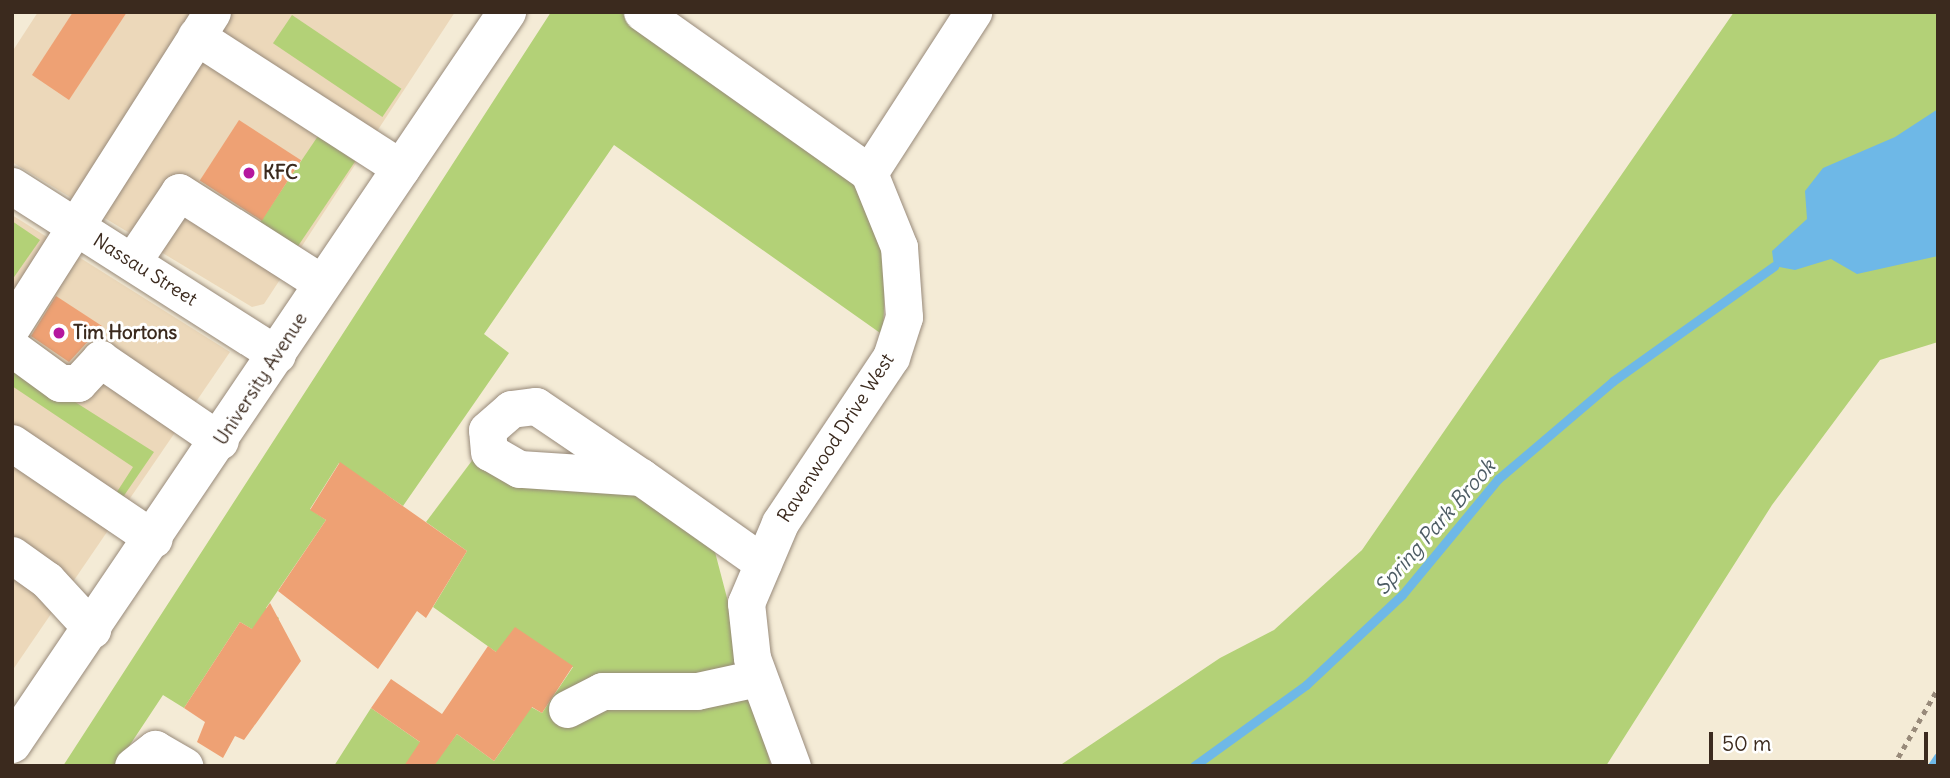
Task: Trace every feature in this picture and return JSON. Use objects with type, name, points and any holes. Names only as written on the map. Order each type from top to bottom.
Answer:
[{"type":"main road","name":"University Avenue","points":[[12,744],[220,441],[322,283],[401,168],[498,15]]},
{"type":"street","points":[[642,12],[869,173],[974,12]]},
{"type":"street","points":[[12,326],[204,24],[401,168]]},
{"type":"street","name":"Ravenwood Drive West","points":[[792,766],[757,678],[746,603],[780,523],[891,356],[904,317],[900,247],[869,173]]},
{"type":"street","name":"Nassau Street","points":[[12,186],[277,355]]},
{"type":"street","points":[[132,262],[179,192],[322,283]]},
{"type":"street","points":[[12,348],[60,383],[78,383],[100,359],[220,441]]},
{"type":"street","points":[[12,443],[154,539]]},
{"type":"street","points":[[641,478],[763,562]]},
{"type":"street","points":[[12,555],[47,580],[92,629]]},
{"type":"street","points":[[567,709],[602,691],[697,691],[757,678]]},
{"type":"street","points":[[133,766],[155,749],[185,766]]},
{"type":"path","points":[[1893,766],[1938,688]]},
{"type":"shaded area","points":[[38,12],[455,12],[264,304],[252,307],[12,162],[12,52]]},
{"type":"shaded area","points":[[12,215],[230,352],[12,671]]},
{"type":"green space","points":[[551,12],[630,12],[857,186],[886,257],[883,335],[614,145],[484,334],[509,353],[403,506],[339,463],[310,509],[326,520],[266,608],[279,618],[267,638],[240,622],[184,708],[163,695],[116,766],[63,766]]},
{"type":"green space","points":[[1734,12],[1938,12],[1938,342],[1880,360],[1772,505],[1606,766],[1059,766],[1220,658],[1274,630],[1362,550]]},
{"type":"green space","points":[[292,15],[401,89],[382,117],[273,43]]},
{"type":"green space","points":[[318,136],[355,161],[296,249],[259,224]]},
{"type":"green space","points":[[12,221],[40,240],[12,280]]},
{"type":"green space","points":[[12,362],[154,452],[121,500],[113,498],[133,467],[12,386]]},
{"type":"green space","points":[[477,454],[643,496],[715,552],[771,766],[334,766],[371,708],[440,756],[457,734],[494,761],[513,734],[522,702],[542,713],[573,667],[496,652],[433,607],[467,551],[426,522]]},
{"type":"water","points":[[1938,109],[1938,256],[1857,274],[1831,259],[1795,270],[1774,266],[1772,251],[1807,219],[1805,191],[1823,168],[1895,137]]},
{"type":"building","points":[[73,12],[127,12],[69,100],[32,75]]},
{"type":"building","name":"KFC","points":[[239,120],[301,160],[262,221],[200,180]]},
{"type":"building","name":"Tim Hortons","points":[[56,296],[102,326],[69,362],[31,336]]},
{"type":"building","points":[[340,462],[467,551],[426,618],[417,611],[378,669],[278,591],[326,520],[310,510]]},
{"type":"building","points":[[270,603],[301,661],[244,740],[235,736],[223,758],[197,742],[205,722],[184,708],[240,622],[252,629]]},
{"type":"building","points":[[515,627],[573,666],[542,713],[532,707],[494,761],[457,734],[434,766],[404,766],[420,742],[371,708],[391,679],[442,714],[488,646],[496,652]]},
{"type":"waterway","name":"Spring Park Brook","points":[[1194,766],[1306,685],[1402,595],[1498,479],[1613,381],[1774,266]]},
{"type":"waterway","points":[[1932,766],[1938,757]]},
{"type":"place","name":"KFC","points":[[249,173]]},
{"type":"place","name":"Tim Hortons","points":[[59,333]]}]
